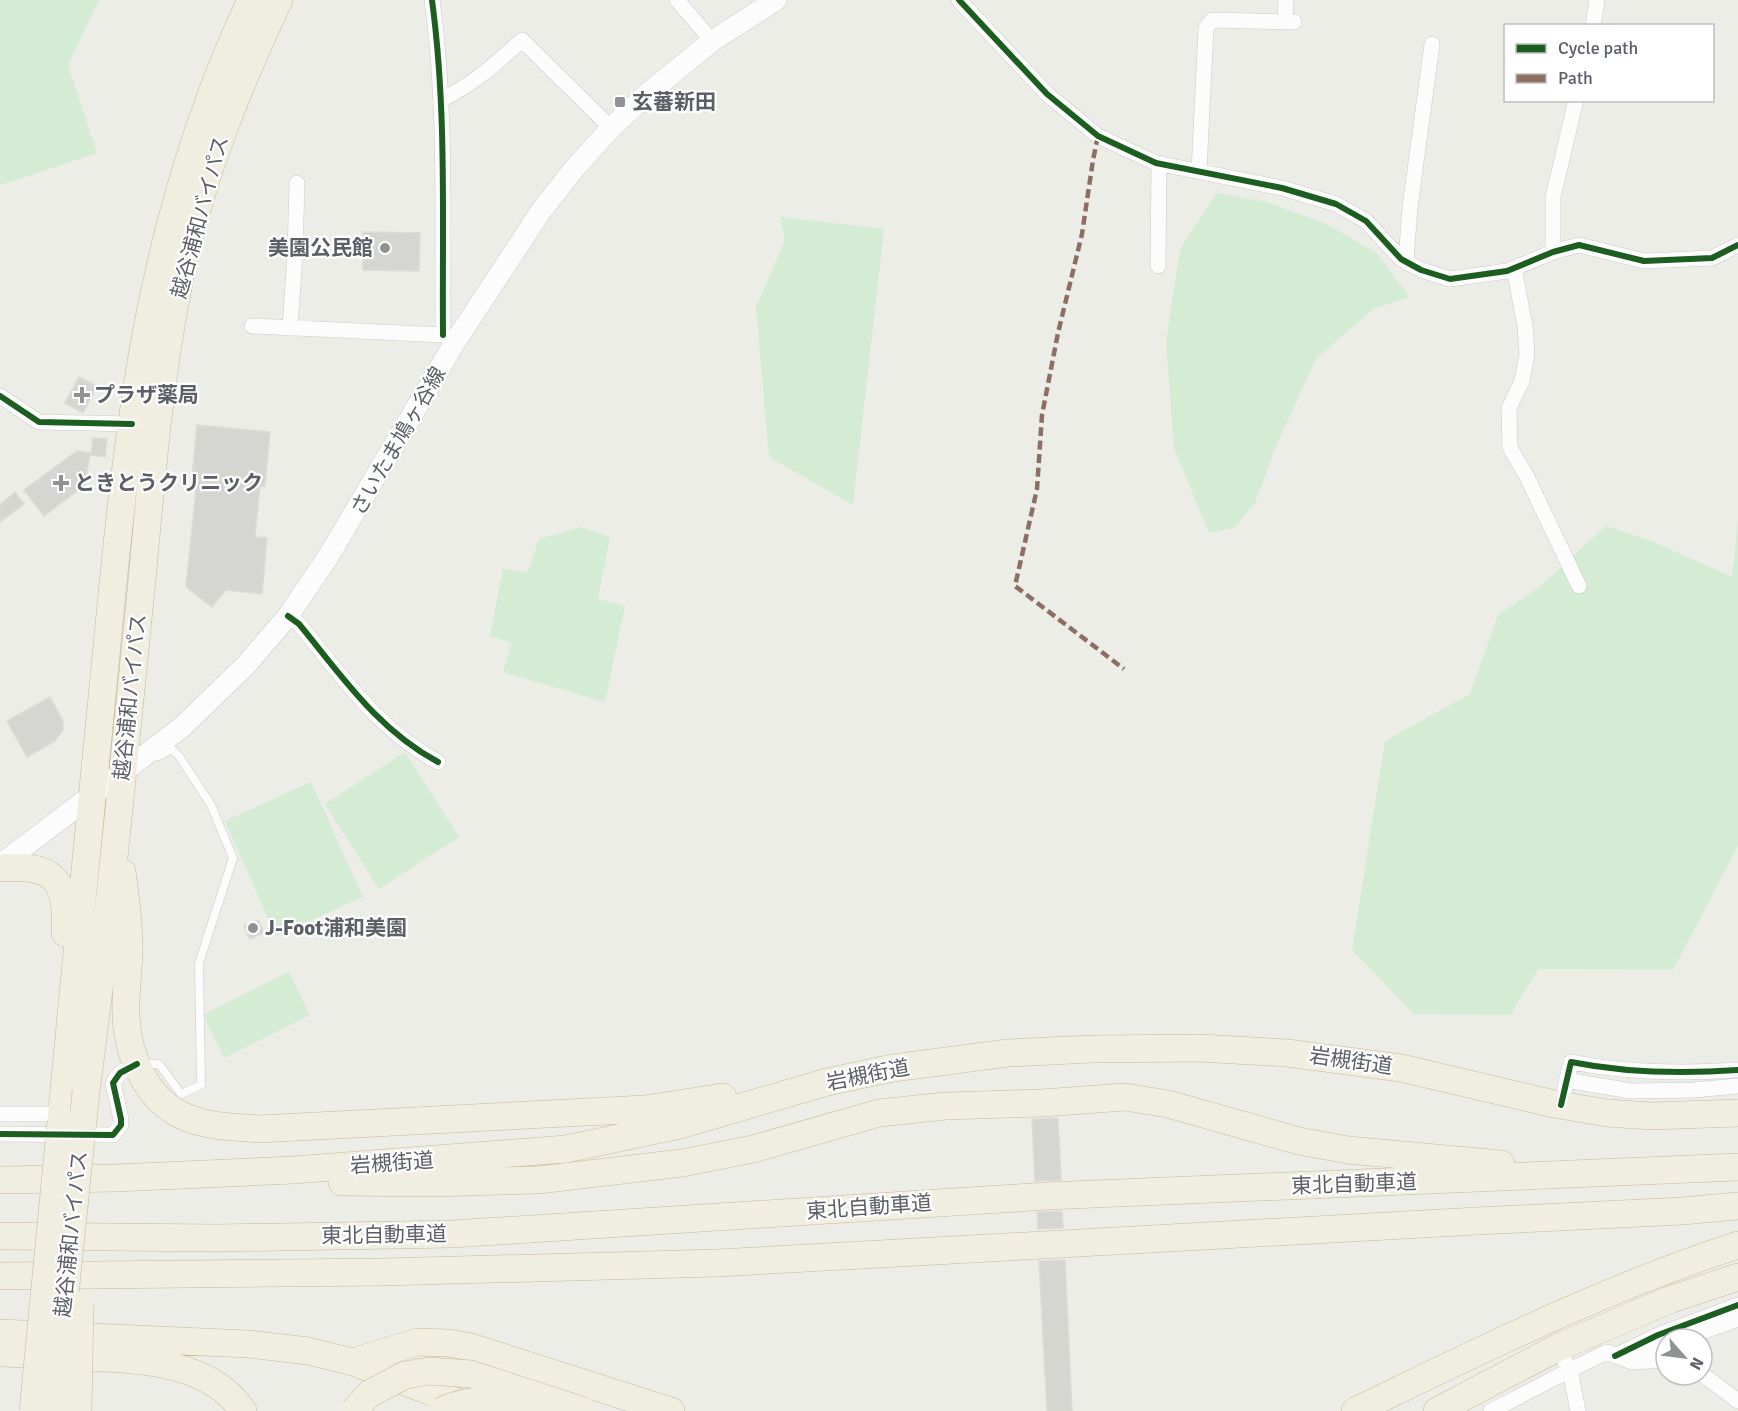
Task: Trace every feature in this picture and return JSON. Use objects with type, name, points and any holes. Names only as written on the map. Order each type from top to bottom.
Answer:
[{"type":"highway","name":"越谷浦和バイパス","points":[[33,1411],[114,572],[144,344],[166,244],[192,152],[215,86],[251,0]]},
{"type":"highway","name":"越谷浦和バイパス","points":[[53,1411],[87,1081],[117,833],[160,387],[181,272],[204,186],[222,133],[279,0]]},
{"type":"highway","points":[[117,833],[127,905],[129,951],[126,1013],[128,1037],[142,1075],[156,1095],[169,1108],[206,1124],[259,1129],[645,1109],[708,1101],[790,1081],[892,1068]]},
{"type":"highway","points":[[0,866],[35,868],[47,873],[60,887],[65,901],[60,999],[62,1118]]},
{"type":"highway","name":"岩槻街道","points":[[0,1180],[116,1178],[293,1170],[566,1149],[680,1125],[827,1082],[892,1068],[1008,1053],[1082,1049],[1200,1048],[1265,1051],[1359,1061],[1564,1092],[1607,1113],[1651,1116],[1738,1113]]},
{"type":"highway","points":[[78,1411],[87,1081]]},
{"type":"highway","points":[[116,1178],[431,1183],[537,1180],[692,1161],[753,1149],[879,1113],[945,1106],[1125,1097],[1168,1104],[1299,1141],[1348,1150],[1611,1173]]},
{"type":"highway","name":"東北自動車道","points":[[0,1236],[218,1238],[452,1234],[1047,1196],[1738,1167]]},
{"type":"highway","points":[[0,1169],[37,1179]]},
{"type":"highway","name":"東北自動車道","points":[[0,1276],[384,1272],[706,1263],[1682,1211],[1738,1206]]},
{"type":"highway","points":[[1355,1411],[1561,1313],[1690,1260],[1738,1245]]},
{"type":"highway","points":[[1437,1411],[1564,1359],[1669,1300],[1738,1277]]},
{"type":"highway","points":[[0,1333],[248,1344],[308,1352],[353,1362],[480,1411]]},
{"type":"highway","points":[[353,1362],[417,1342],[449,1343],[482,1350],[671,1411]]},
{"type":"highway","points":[[0,1353],[148,1362],[188,1371],[203,1377],[223,1390],[243,1411]]},
{"type":"highway","points":[[354,1411],[369,1394],[405,1375],[429,1371],[471,1374],[584,1411]]},
{"type":"highway","points":[[27,1411],[37,1373]]},
{"type":"highway","points":[[441,1411],[466,1403],[490,1402],[515,1403],[548,1411]]},
{"type":"main road","name":"さいたま鳩ヶ谷線","points":[[0,866],[182,727],[215,697],[288,616],[345,531],[449,339],[540,211],[611,128],[681,65],[712,41],[776,0]]},
{"type":"street","points":[[252,326],[449,339],[442,99],[432,0]]},
{"type":"street","points":[[676,0],[712,41]]},
{"type":"street","points":[[959,0],[1047,94],[1098,136],[1159,163],[1282,188],[1336,204],[1366,220],[1406,261],[1421,270],[1450,279],[1507,271],[1553,252],[1579,245],[1644,261],[1712,258],[1738,245]]},
{"type":"street","points":[[1199,171],[1206,28],[1212,20],[1289,21],[1286,0]]},
{"type":"street","points":[[1593,24],[1598,0]]},
{"type":"street","points":[[442,99],[462,90],[522,40],[611,128]]},
{"type":"street","points":[[1406,261],[1410,207],[1432,44]]},
{"type":"street","points":[[1553,252],[1553,197],[1576,102]]},
{"type":"street","points":[[1158,266],[1159,163]]},
{"type":"street","points":[[290,328],[296,254],[297,183]]},
{"type":"street","points":[[1514,268],[1525,326],[1527,354],[1522,381],[1509,408],[1510,448],[1526,475],[1579,586]]},
{"type":"street","points":[[0,396],[39,422],[132,424]]},
{"type":"street","points":[[288,616],[299,624],[363,703],[397,736],[438,762]]},
{"type":"street","points":[[1738,1070],[1669,1072],[1602,1068],[1571,1062],[1564,1092],[1693,1090],[1738,1086]]},
{"type":"street","points":[[0,1134],[113,1135],[121,1125],[113,1083],[120,1073],[137,1064]]},
{"type":"street","points":[[0,1114],[62,1118]]},
{"type":"street","points":[[1615,1356],[1658,1335],[1738,1305]]},
{"type":"street","points":[[1714,1328],[1738,1319]]},
{"type":"street","points":[[1632,1362],[1654,1351]]},
{"type":"street","points":[[1491,1411],[1564,1359],[1607,1352],[1632,1362],[1654,1361]]},
{"type":"street","points":[[1564,1359],[1578,1411]]},
{"type":"street","points":[[1714,1383],[1738,1401]]},
{"type":"lane","points":[[137,1064],[159,1064],[181,1094],[201,1085],[199,963],[233,858],[211,805],[178,756],[172,749],[159,756]]},
{"type":"green space","points":[[0,0],[99,0],[68,65],[97,153],[0,185]]},
{"type":"green space","points":[[1217,193],[1266,202],[1325,223],[1376,253],[1410,297],[1373,309],[1316,359],[1277,444],[1255,503],[1234,528],[1209,533],[1174,448],[1166,343],[1180,249]]},
{"type":"green space","points":[[780,217],[884,229],[853,505],[769,457],[756,307],[785,240]]},
{"type":"green space","points":[[1738,520],[1738,846],[1673,970],[1539,969],[1510,1015],[1414,1014],[1352,950],[1385,741],[1470,694],[1498,615],[1538,588],[1606,526],[1649,540],[1732,577]]},
{"type":"green space","points":[[581,527],[610,537],[598,599],[625,606],[605,702],[503,672],[512,643],[490,636],[503,569],[528,572],[539,539]]},
{"type":"green space","points":[[405,752],[459,837],[379,889],[325,804]]},
{"type":"green space","points":[[311,782],[363,897],[276,936],[225,821]]},
{"type":"green space","points":[[289,972],[310,1015],[224,1058],[203,1015]]},
{"type":"building","points":[[363,232],[420,233],[419,271],[363,270]]},
{"type":"building","points":[[79,377],[97,386],[83,413],[65,403]]},
{"type":"building","points":[[197,425],[270,432],[265,486],[260,486],[255,537],[267,538],[262,594],[226,590],[212,607],[186,587],[197,480],[192,479]]},
{"type":"building","points":[[93,438],[107,439],[105,457],[91,455]]},
{"type":"building","points":[[77,451],[90,453],[85,485],[44,516],[24,490]]},
{"type":"building","points":[[15,492],[24,504],[0,522],[0,505]]},
{"type":"building","points":[[50,697],[63,721],[63,730],[55,741],[27,757],[7,721]]},
{"type":"building","points":[[258,920],[264,933],[250,939],[244,926]]},
{"type":"building","points":[[1058,1118],[1061,1180],[1035,1181],[1032,1119]]},
{"type":"building","points":[[1062,1211],[1063,1228],[1038,1229],[1037,1212]]},
{"type":"building","points":[[1065,1260],[1072,1411],[1047,1411],[1039,1261]]},
{"type":"marked path","points":[[1098,136],[1082,234],[1058,333],[1042,415],[1037,489],[1015,586],[1124,669]]},
{"type":"cycle path","points":[[432,0],[442,125],[443,335]]},
{"type":"cycle path","points":[[959,0],[1047,94],[1098,136],[1156,163],[1282,188],[1336,204],[1366,221],[1401,259],[1421,270],[1450,279],[1507,271],[1553,252],[1579,245],[1644,261],[1712,258],[1738,245]]},
{"type":"cycle path","points":[[0,396],[39,422],[132,424]]},
{"type":"cycle path","points":[[288,616],[299,624],[379,718],[416,749],[438,762]]},
{"type":"cycle path","points":[[1561,1105],[1571,1062],[1654,1072],[1738,1070]]},
{"type":"cycle path","points":[[0,1134],[113,1135],[121,1125],[113,1083],[120,1073],[137,1064]]},
{"type":"cycle path","points":[[1615,1356],[1658,1335],[1738,1305]]},
{"type":"place","name":"玄蕃新田","points":[[620,102]]},
{"type":"place","name":"美園公民館","points":[[385,248]]},
{"type":"place","name":"プラザ薬局","points":[[82,395]]},
{"type":"place","name":"ときとうクリニック","points":[[61,483]]},
{"type":"place","name":"J-Foot浦和美園","points":[[253,928]]}]
